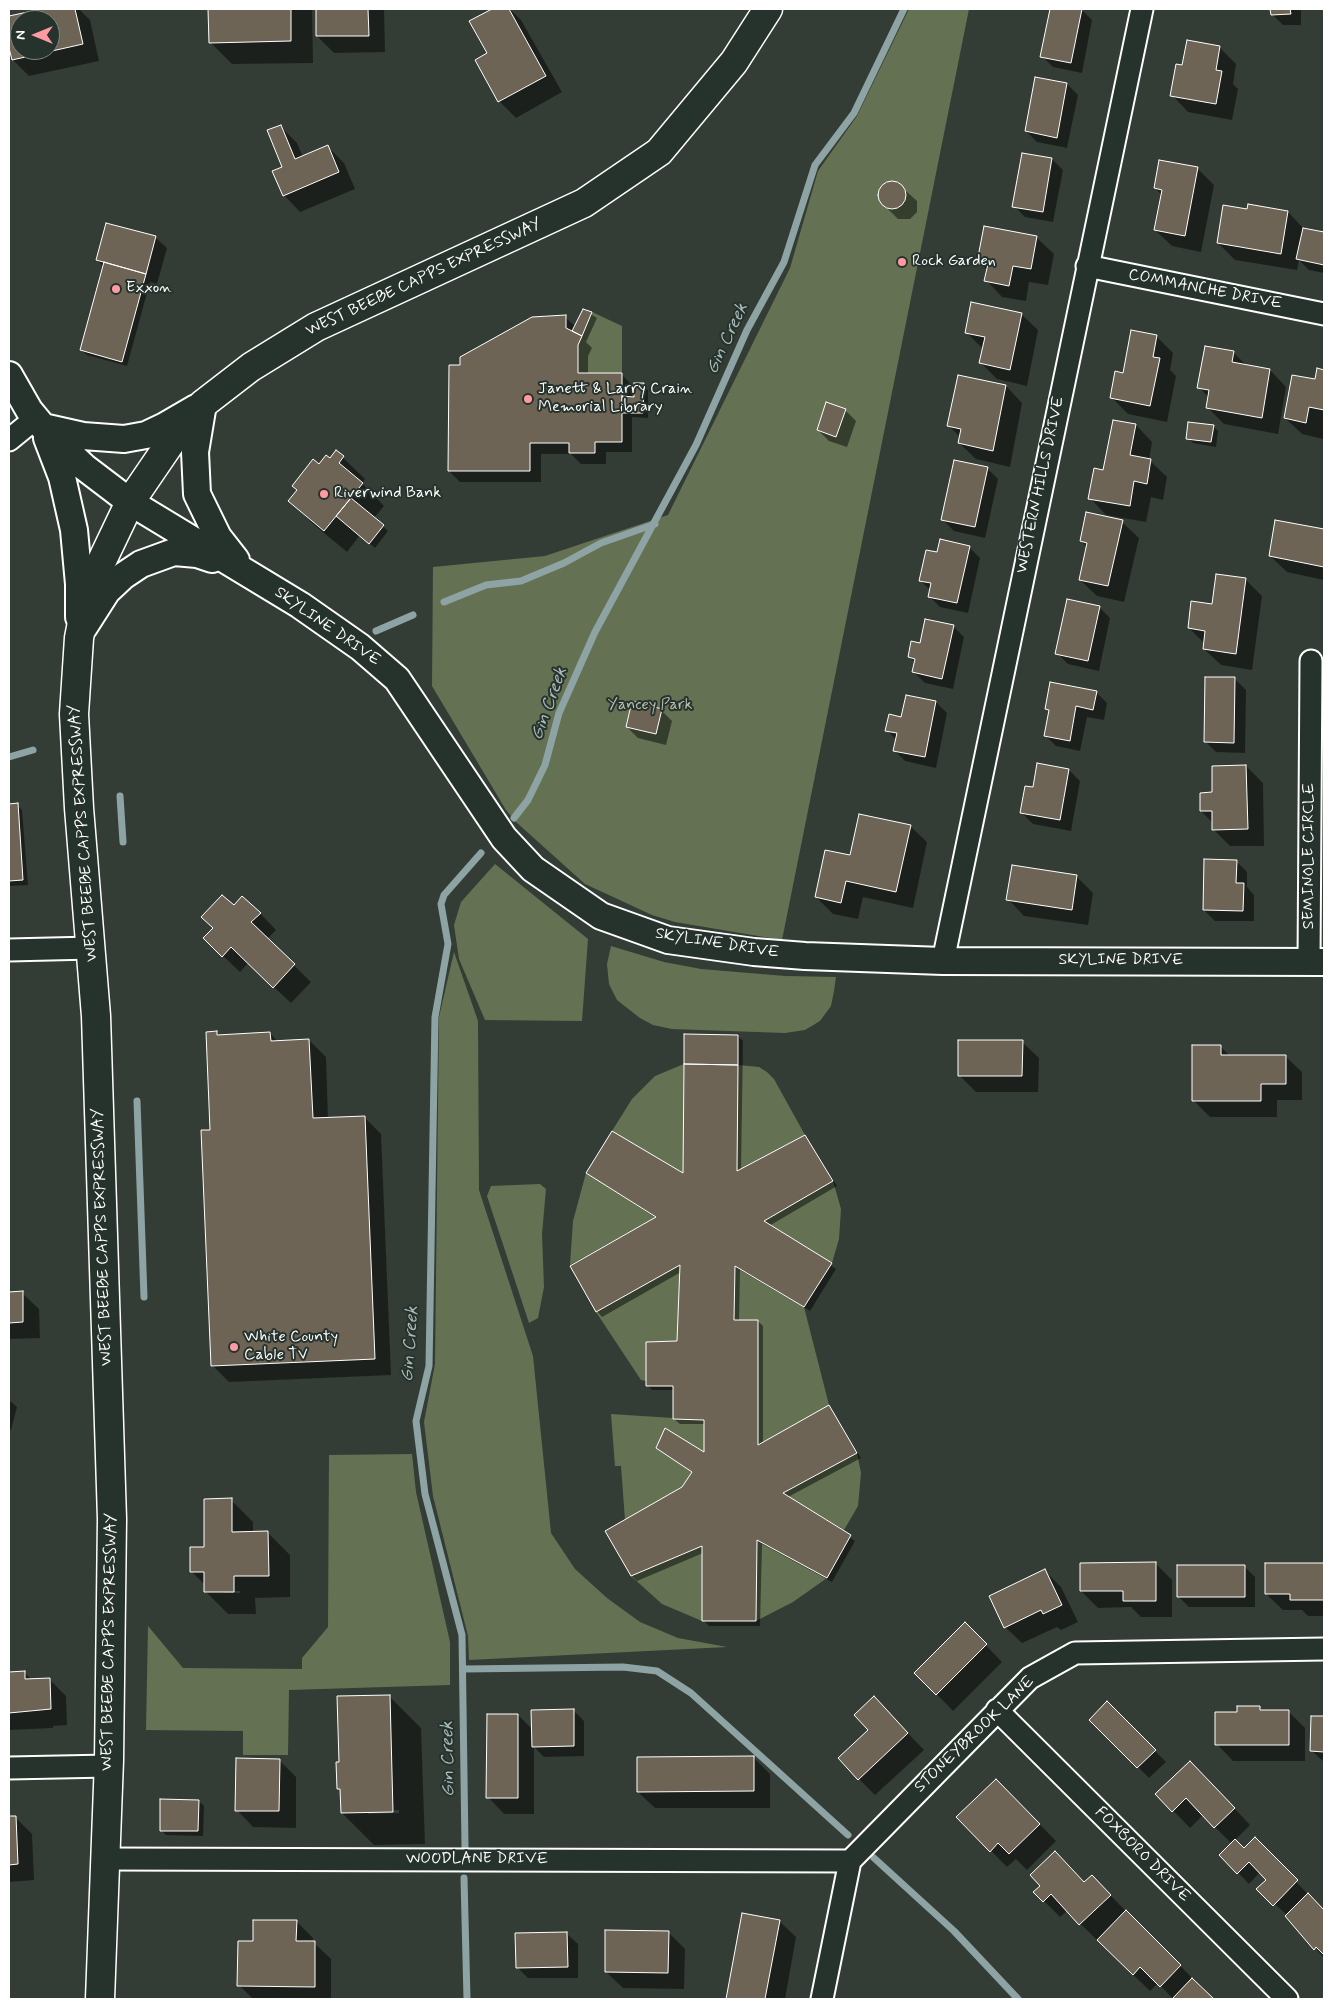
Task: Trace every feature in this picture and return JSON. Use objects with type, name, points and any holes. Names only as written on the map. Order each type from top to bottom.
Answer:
[{"type":"main road","name":"WEST BEEBE CAPPS EXPRESSWAY","points":[[100,1999],[112,1621],[110,1443],[96,1016],[92,948],[79,808],[74,714],[74,678],[86,602],[98,569],[130,502],[172,438],[203,404],[251,367],[316,327],[584,203],[659,152],[734,62],[768,9]]},
{"type":"street","name":"WESTERN HILLS DRIVE","points":[[943,961],[1142,9]]},
{"type":"street","name":"COMMANCHE DRIVE","points":[[1087,266],[1324,314]]},
{"type":"street","points":[[9,375],[39,423],[62,477],[74,530],[79,584],[79,638]]},
{"type":"street","points":[[9,440],[39,423],[83,436],[124,439],[146,435],[203,404]]},
{"type":"street","points":[[203,404],[196,452],[197,494],[218,537],[248,573]]},
{"type":"street","name":"SKYLINE DRIVE","points":[[39,423],[84,467],[130,502],[248,573],[360,647],[397,679],[504,838],[533,868],[601,916],[668,940],[754,952],[943,961],[1317,962]]},
{"type":"street","points":[[79,638],[107,590],[123,576],[154,558],[174,552],[197,554],[248,573]]},
{"type":"street","name":"SEMINOLE CIRCLE","points":[[1311,661],[1317,962]]},
{"type":"street","points":[[9,950],[92,948]]},
{"type":"street","name":"STONEYBROOK LANE","points":[[850,1861],[1030,1678],[1075,1653],[1324,1649]]},
{"type":"street","name":"FOXBORO DRIVE","points":[[997,1710],[1287,1999]]},
{"type":"street","points":[[9,1768],[108,1766]]},
{"type":"street","name":"WOODLANE DRIVE","points":[[104,1859],[850,1861]]},
{"type":"street","points":[[822,1999],[850,1861]]},
{"type":"green space","name":"Yancey Park","points":[[909,9],[969,9],[782,940],[675,922],[652,915],[585,884],[516,822],[506,810],[432,686],[433,567],[545,556],[668,515],[790,268],[818,171],[857,116]]},
{"type":"green space","points":[[592,312],[622,326],[622,373],[578,373],[578,345]]},
{"type":"green space","points":[[495,864],[588,939],[582,1021],[485,1020],[459,959],[454,925],[461,902]]},
{"type":"green space","points":[[611,946],[664,962],[701,969],[785,976],[836,977],[831,1006],[820,1021],[805,1030],[785,1033],[672,1029],[653,1025],[640,1018],[617,1000],[609,984],[607,964]]},
{"type":"green space","points":[[454,952],[478,1021],[479,1190],[533,1356],[551,1533],[575,1569],[607,1598],[640,1622],[678,1638],[727,1647],[469,1660],[468,1636],[433,1496],[424,1422],[435,1364],[439,1017]]},
{"type":"green space","points":[[684,1064],[683,1173],[612,1131],[632,1099],[655,1076]]},
{"type":"green space","points":[[738,1065],[759,1067],[774,1079],[805,1135],[737,1171]]},
{"type":"green space","points":[[586,1173],[656,1217],[570,1265],[573,1221]]},
{"type":"green space","points":[[833,1181],[841,1209],[839,1239],[832,1263],[764,1221]]},
{"type":"green space","points":[[540,1184],[546,1189],[542,1234],[544,1287],[538,1318],[529,1323],[487,1196],[491,1186]]},
{"type":"green space","points":[[680,1265],[677,1341],[647,1342],[646,1381],[641,1380],[596,1312]]},
{"type":"green space","points":[[735,1266],[804,1307],[829,1405],[758,1445],[758,1320],[734,1320]]},
{"type":"green space","points":[[611,1414],[704,1420],[704,1452],[665,1429],[656,1448],[692,1472],[682,1487],[625,1520],[621,1466],[615,1466]]},
{"type":"green space","points":[[857,1453],[861,1473],[858,1506],[844,1530],[783,1493]]},
{"type":"green space","points":[[412,1454],[416,1492],[450,1642],[450,1685],[289,1690],[288,1755],[243,1755],[243,1731],[146,1730],[148,1626],[183,1668],[302,1669],[302,1658],[328,1627],[329,1455]]},
{"type":"green space","points":[[757,1540],[827,1578],[793,1602],[756,1621]]},
{"type":"green space","points":[[702,1546],[702,1621],[662,1604],[631,1576]]},
{"type":"building","points":[[75,9],[83,44],[60,49],[60,10],[37,10]]},
{"type":"building","points":[[208,9],[291,9],[291,41],[209,43]]},
{"type":"building","points":[[316,9],[368,9],[369,36],[316,36]]},
{"type":"building","points":[[492,9],[509,9],[546,76],[498,102],[475,60],[487,53],[469,21]]},
{"type":"building","points":[[1050,9],[1082,9],[1071,63],[1040,57]]},
{"type":"building","points":[[1270,9],[1290,9],[1291,14],[1271,15]]},
{"type":"building","points":[[9,16],[10,16],[10,52]]},
{"type":"building","points":[[1187,40],[1220,46],[1216,70],[1222,71],[1216,104],[1170,96],[1176,64],[1182,65]]},
{"type":"building","points":[[1035,77],[1067,83],[1057,138],[1025,131]]},
{"type":"building","points":[[281,125],[295,159],[328,145],[339,172],[283,196],[272,171],[282,167],[267,130]]},
{"type":"building","points":[[1022,153],[1052,158],[1043,212],[1012,207]]},
{"type":"building","points":[[1159,160],[1198,167],[1185,236],[1154,230],[1162,190],[1154,188]]},
{"type":"building","points":[[892,181],[902,185],[906,195],[902,205],[892,209],[882,205],[878,195],[882,185]]},
{"type":"building","points":[[1248,204],[1288,211],[1281,254],[1217,243],[1223,205],[1247,209]]},
{"type":"building","points":[[106,223],[156,236],[146,274],[96,260]]},
{"type":"building","points":[[984,226],[1037,236],[1031,269],[1013,266],[1009,286],[984,281],[988,264],[977,262]]},
{"type":"building","points":[[1303,228],[1324,232],[1324,265],[1296,259]]},
{"type":"building","points":[[104,262],[146,274],[122,362],[80,350]]},
{"type":"building","points":[[971,302],[1022,313],[1010,370],[979,363],[985,337],[965,333]]},
{"type":"building","points":[[583,309],[592,312],[582,336],[572,331]]},
{"type":"building","points":[[566,315],[566,328],[582,336],[578,345],[578,373],[622,373],[622,442],[595,442],[595,453],[569,453],[569,443],[530,443],[530,471],[448,471],[449,365],[460,365],[460,357],[532,317]]},
{"type":"building","points":[[1131,330],[1157,335],[1153,357],[1160,358],[1150,406],[1110,398],[1115,371],[1123,373]]},
{"type":"building","points":[[1205,346],[1234,351],[1232,362],[1270,369],[1262,418],[1206,408],[1209,390],[1197,388]]},
{"type":"building","points":[[1317,368],[1324,370],[1324,410],[1309,407],[1306,423],[1284,418],[1292,375],[1315,379]]},
{"type":"building","points":[[958,375],[1006,385],[993,451],[958,443],[961,429],[947,426]]},
{"type":"building","points":[[634,383],[644,383],[643,413],[622,413],[622,396],[634,397]]},
{"type":"building","points":[[826,402],[846,409],[836,437],[817,430]]},
{"type":"building","points":[[1113,420],[1136,424],[1130,455],[1151,459],[1147,484],[1134,481],[1130,506],[1088,499],[1094,468],[1103,470]]},
{"type":"building","points":[[1188,422],[1214,425],[1211,442],[1186,439]]},
{"type":"building","name":"Riverwind Bank","points":[[336,450],[344,456],[339,463],[363,483],[324,531],[288,501],[297,490],[292,486],[313,459],[319,464],[326,455],[330,458]]},
{"type":"building","points":[[954,460],[988,467],[975,527],[941,520]]},
{"type":"building","points":[[351,498],[384,525],[369,544],[336,516]]},
{"type":"building","points":[[1086,512],[1123,520],[1108,586],[1079,580],[1087,543],[1080,541]]},
{"type":"building","points":[[1275,520],[1324,529],[1324,567],[1269,556]]},
{"type":"building","points":[[940,539],[970,546],[957,603],[928,597],[931,583],[919,581],[926,550],[937,552]]},
{"type":"building","points":[[1216,574],[1246,578],[1236,654],[1203,649],[1205,631],[1188,628],[1191,601],[1212,604]]},
{"type":"building","points":[[1067,599],[1100,606],[1088,661],[1055,654]]},
{"type":"building","points":[[925,619],[954,625],[942,679],[912,672],[915,659],[908,657],[911,641],[920,643]]},
{"type":"building","points":[[1205,677],[1235,677],[1234,743],[1204,742]]},
{"type":"building","points":[[1050,682],[1097,691],[1093,710],[1076,706],[1070,741],[1044,736],[1049,710],[1045,709]]},
{"type":"building","points":[[906,695],[936,701],[925,757],[893,751],[897,733],[885,731],[889,714],[901,717]]},
{"type":"building","points":[[632,701],[662,709],[656,734],[626,727]]},
{"type":"building","points":[[1037,763],[1069,769],[1060,820],[1020,813],[1025,786],[1033,787]]},
{"type":"building","points":[[1246,765],[1248,829],[1212,830],[1212,811],[1200,811],[1200,793],[1212,792],[1212,766]]},
{"type":"building","points":[[18,803],[23,880],[9,881],[9,804]]},
{"type":"building","points":[[859,814],[911,825],[896,892],[846,881],[841,903],[815,897],[825,850],[850,855]]},
{"type":"building","points":[[1204,859],[1237,860],[1236,883],[1244,883],[1243,911],[1203,910]]},
{"type":"building","points":[[1012,865],[1077,875],[1072,910],[1006,900]]},
{"type":"building","points":[[222,895],[234,905],[242,896],[261,913],[251,922],[295,964],[273,988],[231,947],[222,957],[203,938],[213,928],[201,917]]},
{"type":"building","points":[[217,1031],[217,1035],[270,1032],[271,1041],[309,1039],[313,1118],[365,1116],[375,1359],[211,1366],[201,1130],[210,1130],[206,1032]]},
{"type":"building","points":[[684,1034],[738,1035],[738,1065],[684,1064]]},
{"type":"building","points":[[958,1040],[1023,1040],[1022,1076],[958,1076]]},
{"type":"building","points":[[1192,1045],[1221,1045],[1221,1055],[1286,1055],[1286,1084],[1261,1084],[1261,1101],[1192,1101]]},
{"type":"building","points":[[684,1064],[738,1065],[737,1171],[805,1135],[833,1181],[764,1221],[832,1263],[804,1307],[735,1266],[734,1320],[758,1320],[758,1445],[829,1405],[857,1453],[783,1493],[851,1535],[827,1578],[757,1540],[756,1621],[702,1621],[702,1546],[631,1576],[605,1531],[682,1487],[692,1472],[656,1448],[665,1428],[704,1452],[704,1420],[673,1419],[673,1386],[646,1386],[646,1342],[677,1341],[680,1265],[596,1312],[570,1266],[656,1217],[586,1173],[612,1131],[683,1173]]},
{"type":"building","points":[[23,1291],[23,1322],[9,1323],[9,1292]]},
{"type":"building","points":[[232,1498],[232,1532],[268,1531],[269,1576],[234,1576],[234,1592],[204,1592],[204,1572],[190,1572],[190,1547],[204,1547],[204,1499]]},
{"type":"building","points":[[1156,1562],[1156,1601],[1123,1601],[1123,1591],[1080,1591],[1080,1563]]},
{"type":"building","points":[[1265,1563],[1324,1563],[1324,1600],[1290,1600],[1290,1594],[1265,1594]]},
{"type":"building","points":[[1177,1565],[1245,1565],[1245,1597],[1177,1597]]},
{"type":"building","points":[[1045,1569],[1062,1605],[1043,1614],[1041,1610],[1004,1628],[989,1596]]},
{"type":"building","points":[[965,1622],[987,1644],[936,1695],[914,1673]]},
{"type":"building","points":[[25,1671],[25,1679],[50,1678],[51,1709],[9,1713],[9,1672]]},
{"type":"building","points":[[390,1695],[393,1812],[341,1813],[340,1789],[337,1789],[336,1762],[339,1762],[337,1696]]},
{"type":"building","points":[[874,1696],[908,1733],[858,1780],[838,1758],[868,1730],[854,1715]]},
{"type":"building","points":[[1107,1701],[1156,1750],[1137,1768],[1089,1720]]},
{"type":"building","points":[[1237,1706],[1260,1706],[1260,1710],[1289,1710],[1289,1745],[1215,1745],[1215,1712],[1237,1712]]},
{"type":"building","points":[[574,1709],[574,1746],[532,1747],[531,1710]]},
{"type":"building","points":[[487,1714],[518,1714],[518,1798],[486,1798]]},
{"type":"building","points":[[1311,1716],[1324,1716],[1324,1752],[1310,1751]]},
{"type":"building","points":[[754,1756],[754,1791],[637,1792],[637,1757]]},
{"type":"building","points":[[236,1758],[280,1759],[279,1811],[235,1811]]},
{"type":"building","points":[[1190,1761],[1235,1808],[1214,1828],[1186,1798],[1172,1812],[1155,1794]]},
{"type":"building","points":[[996,1779],[1040,1824],[1009,1854],[998,1843],[990,1852],[956,1817]]},
{"type":"building","points":[[160,1799],[199,1800],[198,1831],[160,1831]]},
{"type":"building","points":[[9,1816],[16,1816],[18,1864],[9,1865]]},
{"type":"building","points":[[1255,1837],[1298,1880],[1273,1906],[1256,1889],[1266,1880],[1249,1862],[1237,1874],[1219,1855],[1235,1839],[1244,1848]]},
{"type":"building","points":[[1055,1851],[1084,1882],[1092,1875],[1111,1895],[1079,1925],[1051,1894],[1043,1902],[1033,1892],[1040,1886],[1030,1875]]},
{"type":"building","points":[[1308,1893],[1324,1910],[1324,1955],[1316,1947],[1314,1950],[1285,1916]]},
{"type":"building","points":[[1126,1910],[1181,1965],[1160,1987],[1140,1967],[1133,1975],[1097,1940]]},
{"type":"building","points":[[742,1913],[780,1920],[765,1999],[726,1999]]},
{"type":"building","points":[[253,1920],[297,1920],[296,1941],[315,1941],[315,1987],[237,1986],[238,1941],[253,1941]]},
{"type":"building","points":[[605,1930],[669,1931],[668,1973],[605,1972]]},
{"type":"building","points":[[567,1932],[568,1967],[516,1968],[515,1933]]},
{"type":"building","points":[[1192,1978],[1214,1999],[1172,1999]]},
{"type":"waterway","name":"Gin Creek","points":[[514,818],[528,800],[545,765],[559,713],[595,632],[696,445],[747,330],[784,262],[815,165],[854,113],[904,9]]},
{"type":"waterway","points":[[444,602],[486,585],[521,581],[564,563],[601,543],[655,524]]},
{"type":"waterway","points":[[376,631],[413,615]]},
{"type":"waterway","points":[[9,757],[33,750]]},
{"type":"waterway","points":[[120,796],[123,842]]},
{"type":"waterway","name":"Gin Creek","points":[[465,1847],[462,1635],[425,1494],[416,1421],[429,1366],[435,1017],[448,944],[441,904],[444,895],[481,853]]},
{"type":"waterway","points":[[137,1101],[144,1297]]},
{"type":"waterway","points":[[464,1669],[623,1667],[657,1671],[691,1693],[848,1835]]},
{"type":"waterway","points":[[874,1858],[954,1931],[1018,1999]]},
{"type":"waterway","name":"Gin Creek","points":[[464,1878],[467,1999]]},
{"type":"place","name":"Rock Garden","points":[[902,262]]},
{"type":"place","name":"Exxon","points":[[116,289]]},
{"type":"place","name":"Janett & Larry Crain Memorial Library","points":[[528,399]]},
{"type":"place","name":"Riverwind Bank","points":[[324,494]]},
{"type":"place","name":"White County Cable TV","points":[[234,1347]]}]
